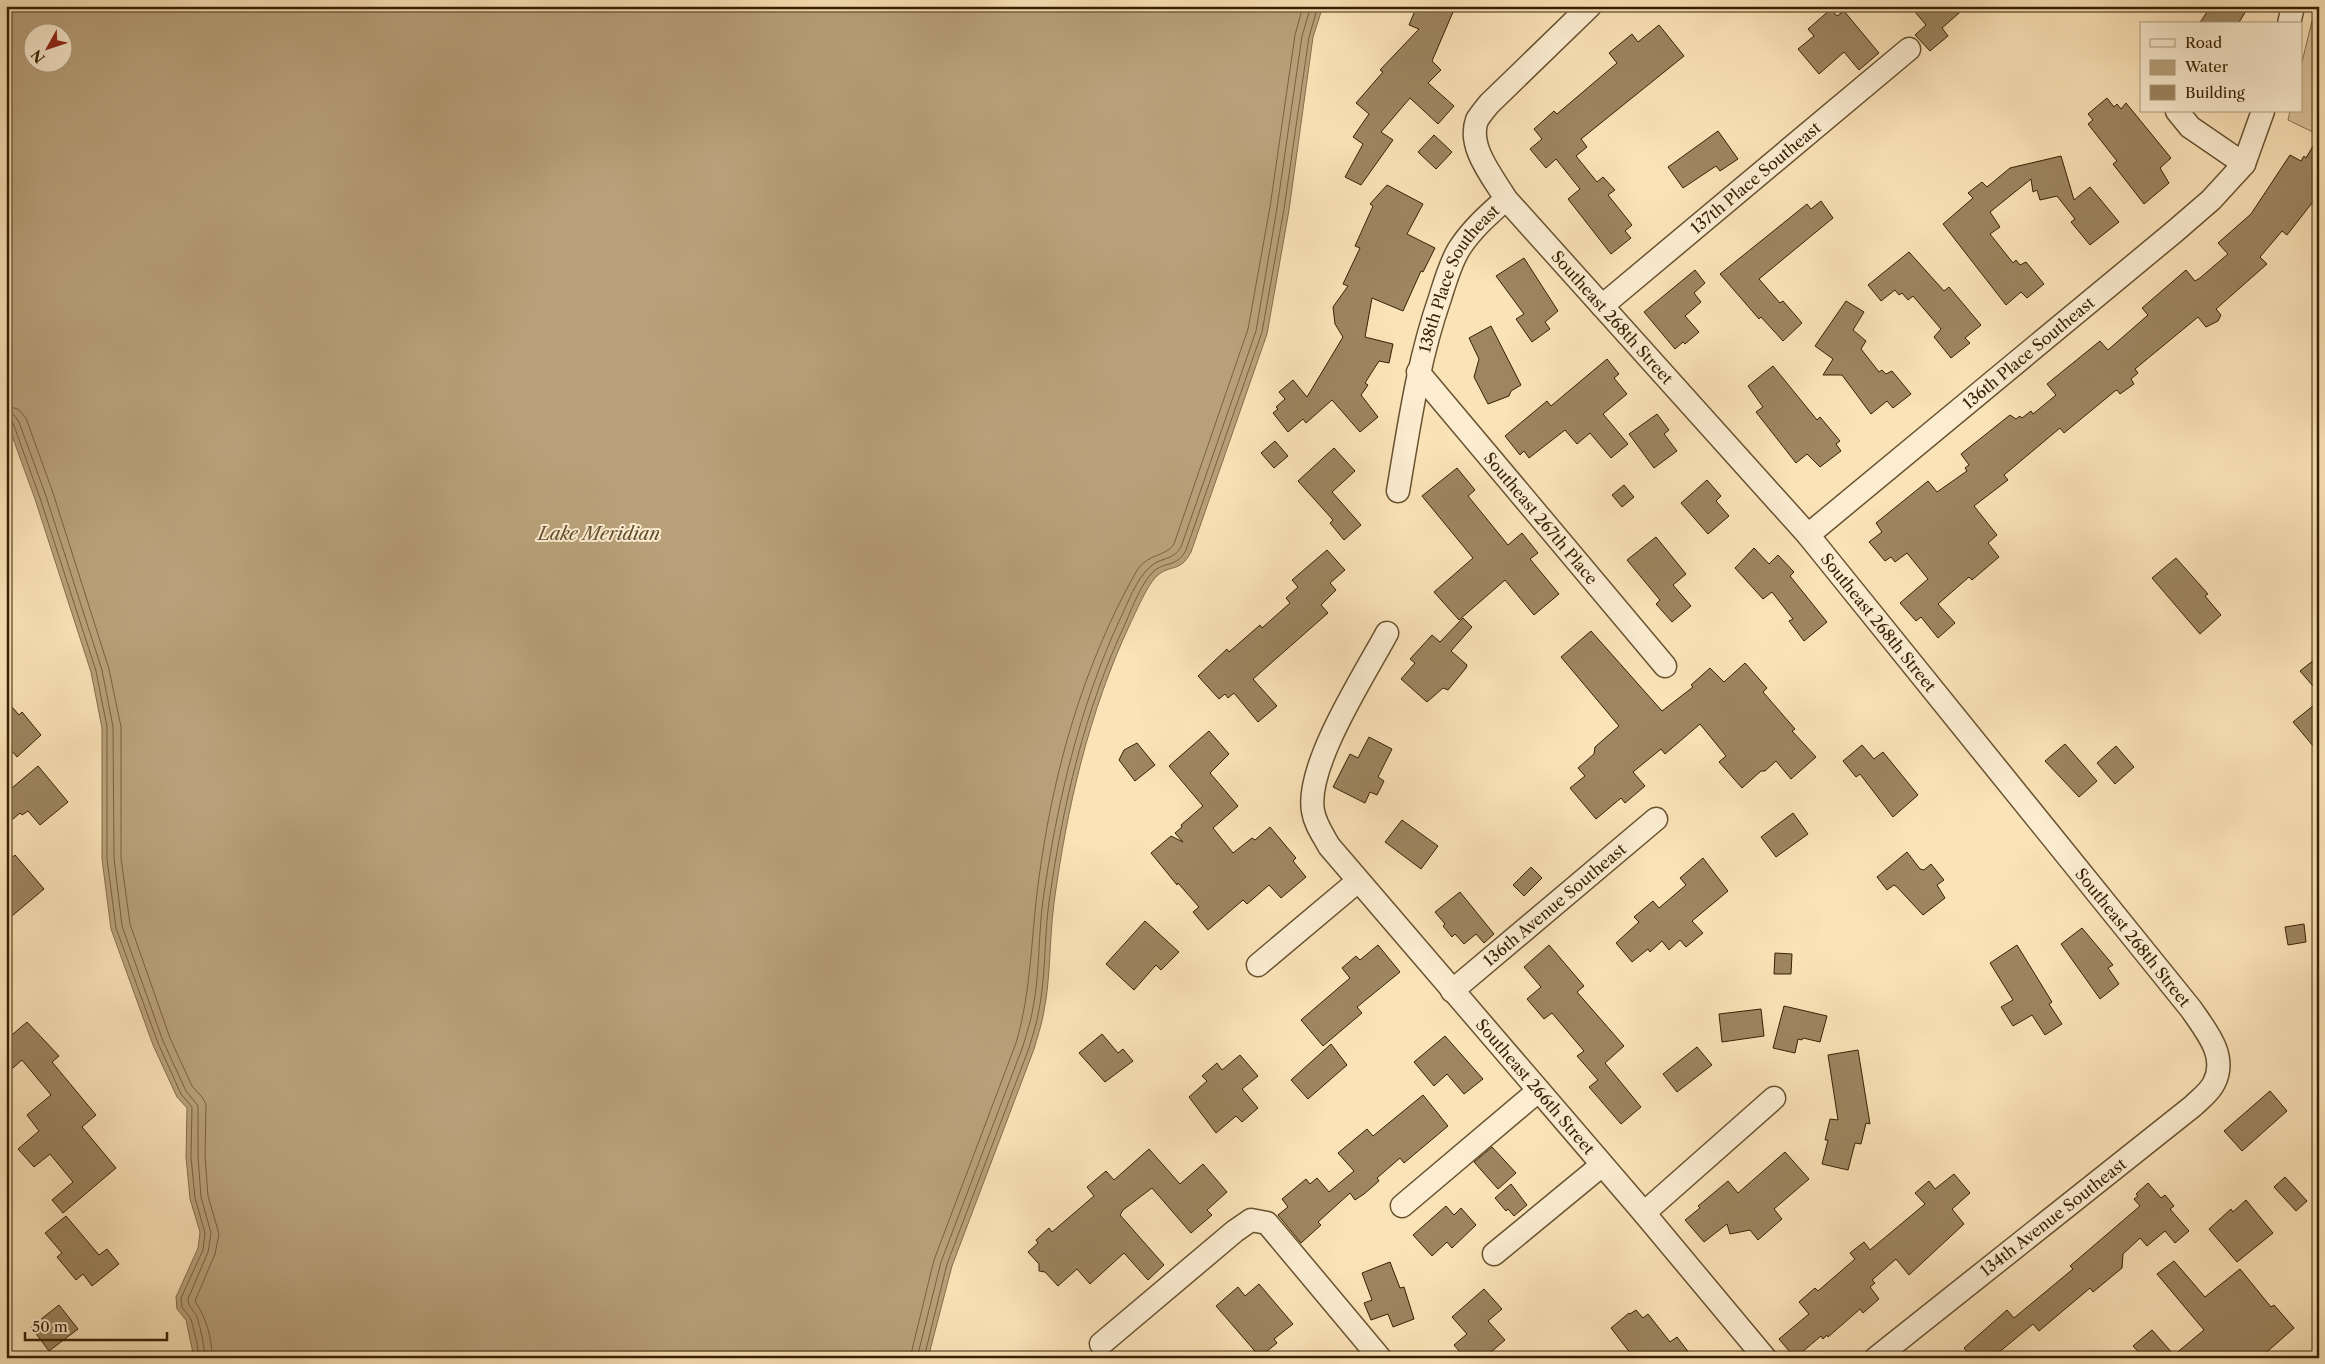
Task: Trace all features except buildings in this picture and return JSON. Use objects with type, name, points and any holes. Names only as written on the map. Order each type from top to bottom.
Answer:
[{"type":"street","name":"138th Place Southeast","points":[[1398,491],[1418,372],[1427,336],[1447,277],[1459,250],[1478,223],[1506,199],[1479,154],[1474,136],[1478,120],[1489,104],[1590,6]]},
{"type":"street","points":[[2289,22],[2293,6]]},
{"type":"street","name":"137th Place Southeast","points":[[1602,306],[1909,49]]},
{"type":"street","points":[[2178,112],[2190,127],[2244,164],[2263,112]]},
{"type":"street","name":"136th Place Southeast","points":[[1808,535],[2174,232],[2210,200],[2244,164]]},
{"type":"street","name":"Southeast 268th Street","points":[[1506,199],[1808,535],[2192,1009],[2215,1045],[2220,1068]]},
{"type":"street","name":"Southeast 267th Place","points":[[1418,372],[1665,666]]},
{"type":"street","name":"Southeast 266th Street","points":[[1387,633],[1326,750],[1314,787],[1313,811],[1318,828],[1329,846],[1644,1213],[1765,1358]]},
{"type":"street","name":"136th Avenue Southeast","points":[[1452,991],[1656,819]]},
{"type":"street","points":[[1258,965],[1358,880]]},
{"type":"street","name":"134th Avenue Southeast","points":[[1876,1358],[2193,1106],[2214,1084],[2220,1068]]},
{"type":"street","points":[[1402,1206],[1538,1091]]},
{"type":"street","points":[[1644,1213],[1774,1098]]},
{"type":"street","points":[[1494,1254],[1602,1165]]},
{"type":"street","points":[[1101,1344],[1235,1231],[1251,1220],[1267,1223],[1380,1358]]},
{"type":"shaded area","points":[[2312,21],[2319,25],[2319,135],[2288,120],[2290,112],[2302,112],[2302,62]]},
{"type":"water","name":"Lake Meridian","points":[[6,6],[1323,6],[1313,37],[1289,210],[1267,334],[1191,552],[1183,563],[1158,575],[1150,584],[1115,657],[1091,726],[1073,796],[1059,867],[1051,931],[1046,1002],[1041,1024],[1034,1049],[952,1266],[928,1358],[194,1358],[186,1320],[177,1309],[176,1297],[198,1248],[200,1232],[190,1199],[186,1157],[187,1108],[177,1097],[153,1045],[111,929],[102,859],[102,728],[91,672],[35,499],[6,419]]}]
